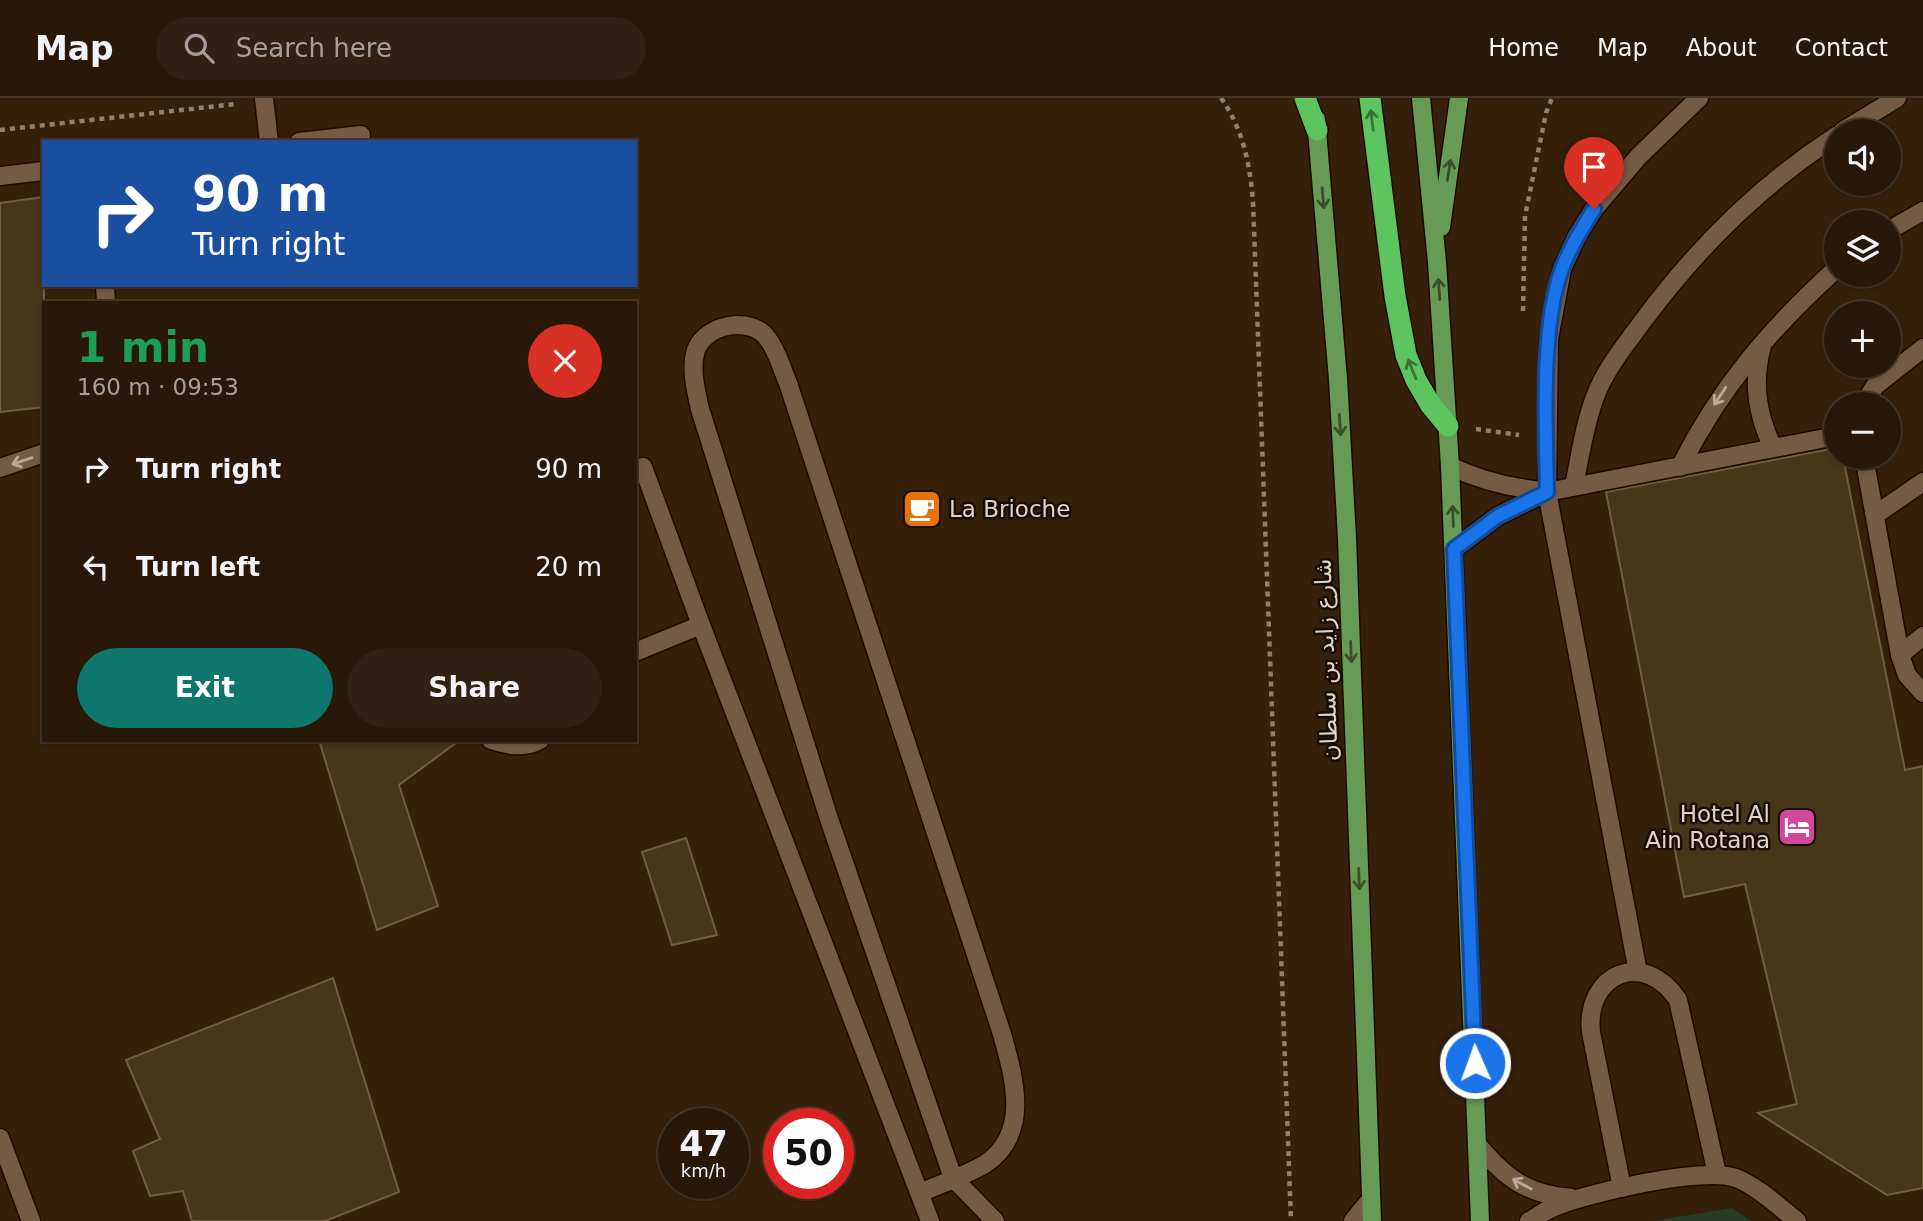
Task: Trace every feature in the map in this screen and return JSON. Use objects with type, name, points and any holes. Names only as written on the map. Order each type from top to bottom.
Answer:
[{"type":"highway","points":[[1305,98],[1317,130]]},
{"type":"highway","points":[[1370,98],[1395,296],[1406,355],[1430,404],[1448,426]]},
{"type":"main road","name":"شارع زايد بن سلطان","points":[[1313,98],[1338,379],[1347,538],[1372,1221]]},
{"type":"main road","points":[[1421,98],[1437,262],[1448,426],[1480,1221]]},
{"type":"main road","points":[[1437,262],[1459,98]]},
{"type":"street","points":[[1639,972],[1547,492],[1549,339],[1562,269],[1577,236],[1594,209],[1639,156],[1699,98]]},
{"type":"street","points":[[1863,119],[1897,98]]},
{"type":"street","points":[[265,100],[269,140]]},
{"type":"street","points":[[317,140],[361,135]]},
{"type":"street","points":[[1574,486],[1586,426],[1606,372],[1665,291],[1712,237],[1765,188],[1824,145]]},
{"type":"street","points":[[0,176],[42,171]]},
{"type":"street","points":[[1901,224],[1923,211]]},
{"type":"street","points":[[1680,467],[1717,401],[1746,361],[1790,311],[1824,280]]},
{"type":"street","points":[[920,1194],[953,1178],[984,1165],[1001,1148],[1013,1128],[1017,1104],[1015,1080],[998,1021],[788,383],[767,337],[754,327],[737,324],[709,333],[699,344],[694,358],[695,385],[700,409],[829,818],[953,1178],[995,1221]]},
{"type":"street","points":[[1763,343],[1757,364],[1756,386],[1764,429],[1773,448]]},
{"type":"street","points":[[1871,392],[1875,386],[1923,348]]},
{"type":"street","points":[[1454,549],[1498,516],[1547,492],[1824,438]]},
{"type":"street","points":[[0,468],[42,454]]},
{"type":"street","points":[[1450,466],[1497,484],[1547,492]]},
{"type":"street","points":[[643,467],[930,1221]]},
{"type":"street","points":[[1866,469],[1900,655],[1908,675],[1923,693]]},
{"type":"street","points":[[1875,515],[1923,482]]},
{"type":"street","points":[[637,651],[701,625]]},
{"type":"street","points":[[1900,655],[1923,636]]},
{"type":"street","points":[[498,742],[512,746],[537,742]]},
{"type":"street","points":[[1622,1188],[1589,1014],[1594,997],[1605,983],[1621,974],[1639,972],[1655,976],[1669,986],[1678,1000],[1717,1174]]},
{"type":"street","points":[[0,1138],[31,1221]]},
{"type":"street","points":[[1478,1145],[1497,1168],[1522,1185],[1549,1196],[1579,1199]]},
{"type":"street","points":[[1529,1221],[1551,1208],[1622,1188],[1717,1174],[1752,1186],[1797,1221]]},
{"type":"street","points":[[1353,1221],[1371,1199]]},
{"type":"path","points":[[1221,98],[1242,138],[1250,169],[1253,202],[1291,1221]]},
{"type":"path","points":[[1523,312],[1525,216],[1546,113],[1552,98]]},
{"type":"path","points":[[0,130],[265,100]]},
{"type":"path","points":[[1448,426],[1520,435]]},
{"type":"green space","points":[[1732,1208],[1751,1221],[1653,1221]]},
{"type":"building","points":[[42,197],[44,301],[42,407],[0,412],[0,203]]},
{"type":"building","name":"Hotel Al Ain Rotana","points":[[1824,450],[1824,469],[1845,469],[1905,770],[1923,766],[1923,1188],[1887,1195],[1758,1113],[1797,1104],[1745,884],[1684,897],[1606,492]]},
{"type":"building","points":[[320,742],[457,742],[399,785],[438,906],[377,930]]},
{"type":"building","points":[[686,838],[717,935],[672,945],[642,852]]},
{"type":"building","points":[[333,978],[399,1192],[325,1221],[192,1221],[183,1191],[150,1196],[133,1151],[160,1139],[126,1060]]},
{"type":"place","name":"La Brioche","points":[[922,509]]},
{"type":"place","name":"Hotel Al Ain Rotana","points":[[1797,827]]},
{"type":"route","points":[[1475,1063],[1454,549],[1498,516],[1547,492],[1548,357],[1554,303],[1562,269],[1577,236],[1594,209]]}]
